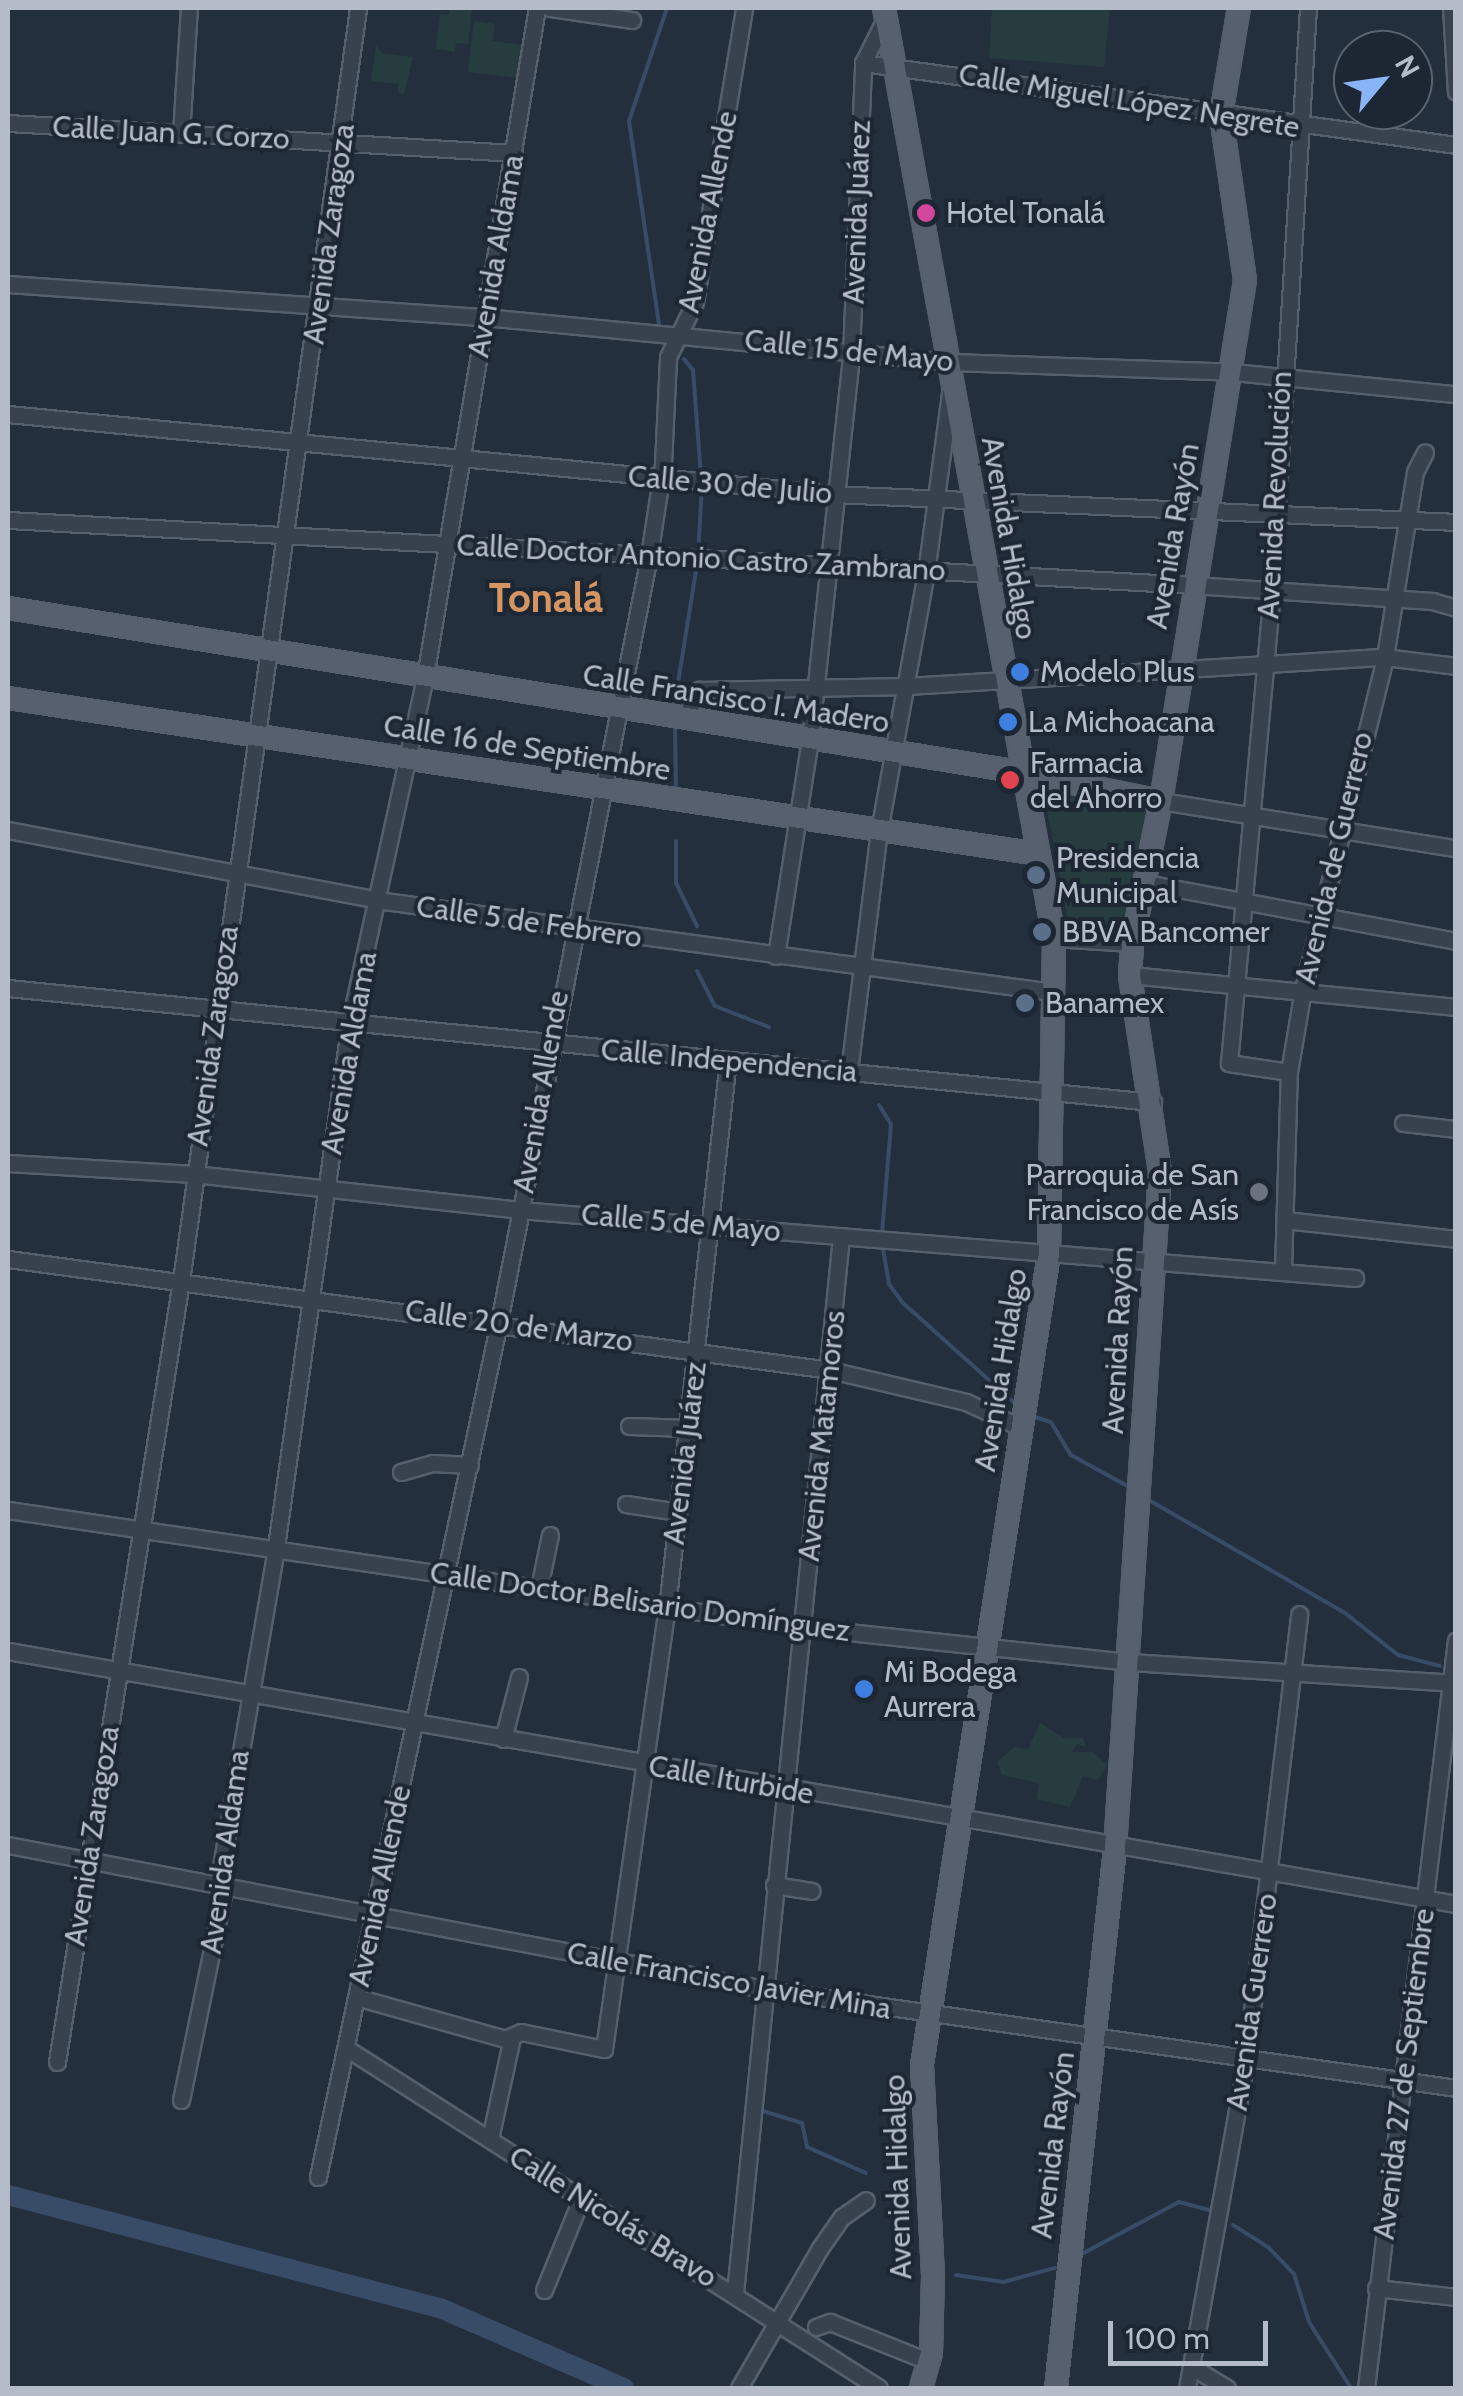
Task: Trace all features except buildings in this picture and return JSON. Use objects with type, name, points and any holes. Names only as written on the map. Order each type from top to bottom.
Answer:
[{"type":"main road","name":"Avenida Rayón","points":[[1056,2388],[1116,1848],[1160,1172],[1153,1102],[1130,976],[1132,943],[1161,802],[1179,669],[1233,372],[1245,280],[1221,115],[1239,8]]},
{"type":"main road","name":"Avenida Hidalgo","points":[[885,12],[952,368],[970,499],[1003,681],[1054,938],[1049,1254],[991,1648],[930,2015],[922,2125],[933,2276],[930,2362],[921,2388]]},
{"type":"main road","name":"Calle Francisco I. Madero","points":[[8,608],[616,711],[1021,772],[1161,802]]},
{"type":"main road","name":"Calle 16 de Septiembre","points":[[8,698],[1038,854]]},
{"type":"street","points":[[180,134],[189,8]]},
{"type":"street","name":"Avenida Zaragoza","points":[[57,2062],[181,1281],[214,1008],[320,306],[358,8]]},
{"type":"street","name":"Avenida Aldama","points":[[181,2100],[225,1884],[222,1867],[248,1694],[275,1554],[350,1021],[425,677],[537,8]]},
{"type":"street","points":[[550,8],[632,20]]},
{"type":"street","name":"Avenida Allende","points":[[318,2177],[448,1574],[548,1046],[648,556],[668,480],[668,358],[694,302],[744,8]]},
{"type":"street","name":"Avenida Revolución","points":[[1289,1072],[1229,1063],[1272,592],[1280,377],[1308,8]]},
{"type":"street","points":[[1451,8],[1456,92]]},
{"type":"street","points":[[863,63],[885,12]]},
{"type":"street","name":"Calle Miguel López Negrete","points":[[863,63],[1296,128],[1456,144]]},
{"type":"street","name":"Avenida Juárez","points":[[776,956],[810,740],[829,566],[832,494],[851,354],[863,63]]},
{"type":"street","name":"Calle Juan G. Corzo","points":[[8,124],[514,153]]},
{"type":"street","name":"Calle 15 de Mayo","points":[[8,284],[682,334],[952,368],[1233,372],[1452,394]]},
{"type":"street","points":[[849,1071],[879,831],[926,572],[952,368]]},
{"type":"street","name":"Calle 30 de Julio","points":[[8,414],[832,494],[1456,522]]},
{"type":"street","name":"Avenida de Guerrero","points":[[1283,1270],[1289,1072],[1303,989],[1385,658],[1414,472],[1426,452]]},
{"type":"street","name":"Calle Doctor Antonio Castro Zambrano","points":[[8,520],[1193,585],[1394,598],[1456,608]]},
{"type":"street","points":[[680,719],[696,690],[907,686],[1385,658],[1456,666]]},
{"type":"street","name":"Calle Francisco I. Madero","points":[[1161,802],[1456,848]]},
{"type":"street","name":"Calle 5 de Febrero","points":[[8,830],[377,900],[1053,992]]},
{"type":"street","points":[[1146,884],[1456,941]]},
{"type":"street","points":[[1054,938],[1132,943]]},
{"type":"street","points":[[1130,976],[1236,982],[1456,1007]]},
{"type":"street","name":"Calle Independencia","points":[[8,988],[350,1021],[548,1046],[1052,1088],[1153,1102]]},
{"type":"street","name":"Avenida Juárez","points":[[512,2037],[522,2032],[604,2049],[613,1963],[667,1608],[713,1226],[728,1060]]},
{"type":"street","points":[[1403,1123],[1456,1129]]},
{"type":"street","name":"Calle 5 de Mayo","points":[[8,1163],[194,1174],[519,1210],[1355,1278]]},
{"type":"street","points":[[1284,1220],[1456,1239]]},
{"type":"street","name":"Avenida Matamoros","points":[[735,2294],[841,1236]]},
{"type":"street","name":"Calle 20 de Marzo","points":[[8,1259],[498,1322],[830,1370],[966,1402],[1023,1426]]},
{"type":"street","points":[[629,1426],[689,1428]]},
{"type":"street","points":[[401,1472],[433,1463],[470,1465]]},
{"type":"street","points":[[626,1504],[678,1512]]},
{"type":"street","name":"Calle Doctor Belisario Domínguez","points":[[8,1510],[275,1554],[448,1574],[802,1627],[1130,1662],[1454,1683]]},
{"type":"street","points":[[539,1588],[550,1534]]},
{"type":"street","name":"Avenida Guerrero","points":[[1187,2388],[1246,2061],[1299,1614]]},
{"type":"street","name":"Avenida 27 de Septiembre","points":[[1366,2388],[1454,1683],[1456,1640]]},
{"type":"street","name":"Calle Iturbide","points":[[8,1650],[1116,1848],[1456,1904]]},
{"type":"street","points":[[503,1739],[519,1677]]},
{"type":"street","name":"Calle Francisco Javier Mina","points":[[8,1844],[764,1989],[1097,2040],[1456,2088]]},
{"type":"street","points":[[774,1886],[812,1890]]},
{"type":"street","points":[[356,1998],[512,2037],[490,2139]]},
{"type":"street","name":"Calle Nicolás Bravo","points":[[346,2048],[879,2388]]},
{"type":"street","points":[[544,2290],[582,2197]]},
{"type":"street","points":[[739,2388],[775,2321],[842,2217],[866,2200]]},
{"type":"street","points":[[1376,2288],[1456,2297]]},
{"type":"street","points":[[816,2327],[830,2322],[930,2362]]},
{"type":"street","points":[[1192,2367],[1227,2388]]},
{"type":"green space","points":[[450,8],[472,8],[468,44],[456,43],[455,52],[436,49],[440,14],[448,15]]},
{"type":"green space","points":[[992,8],[1110,8],[1104,67],[989,58]]},
{"type":"green space","points":[[474,21],[495,24],[493,41],[523,45],[519,78],[468,72]]},
{"type":"green space","points":[[376,44],[381,53],[413,57],[404,94],[398,93],[398,84],[371,81]]},
{"type":"green space","points":[[1042,784],[1154,810],[1130,934],[1070,929]]},
{"type":"green space","points":[[1040,1723],[1064,1738],[1083,1738],[1086,1747],[1077,1744],[1072,1752],[1093,1752],[1107,1765],[1098,1780],[1083,1776],[1070,1807],[1037,1799],[1039,1783],[1002,1775],[997,1762],[1014,1747],[1028,1749]]},
{"type":"waterway","points":[[659,324],[629,121],[667,8]]},
{"type":"waterway","points":[[684,359],[693,370],[701,476]]},
{"type":"waterway","points":[[698,555],[702,485]]},
{"type":"waterway","points":[[674,708],[697,565]]},
{"type":"waterway","points":[[675,723],[676,793]]},
{"type":"waterway","points":[[676,841],[676,883],[697,926]]},
{"type":"waterway","points":[[697,971],[715,1006],[769,1027]]},
{"type":"waterway","points":[[879,1105],[891,1124],[882,1233]]},
{"type":"waterway","points":[[882,1243],[889,1284],[903,1303],[1018,1406]]},
{"type":"waterway","points":[[1029,1415],[1051,1422],[1071,1455],[1131,1488]]},
{"type":"waterway","points":[[1147,1499],[1345,1613],[1398,1655],[1440,1666]]},
{"type":"waterway","points":[[763,2111],[802,2123],[807,2147],[866,2173]]},
{"type":"waterway","points":[[8,2195],[440,2308],[624,2388]]},
{"type":"waterway","points":[[1078,2256],[1179,2202],[1212,2211]]},
{"type":"waterway","points":[[1233,2225],[1268,2247],[1294,2274],[1309,2322],[1351,2388]]},
{"type":"waterway","points":[[956,2275],[1003,2282],[1055,2268]]},
{"type":"place","name":"Hotel Tonalá","points":[[926,213]]},
{"type":"place","name":"Modelo Plus","points":[[1020,672]]},
{"type":"place","name":"La Michoacana","points":[[1008,722]]},
{"type":"place","name":"Farmacia del Ahorro","points":[[1010,780]]},
{"type":"place","name":"Presidencia Municipal","points":[[1036,875]]},
{"type":"place","name":"BBVA Bancomer","points":[[1042,932]]},
{"type":"place","name":"Banamex","points":[[1025,1003]]},
{"type":"place","name":"Parroquia de San Francisco de Asís","points":[[1259,1192]]},
{"type":"place","name":"Mi Bodega Aurrera","points":[[864,1689]]},
{"type":"district","name":"Tonalá","points":[[546,598]]}]
